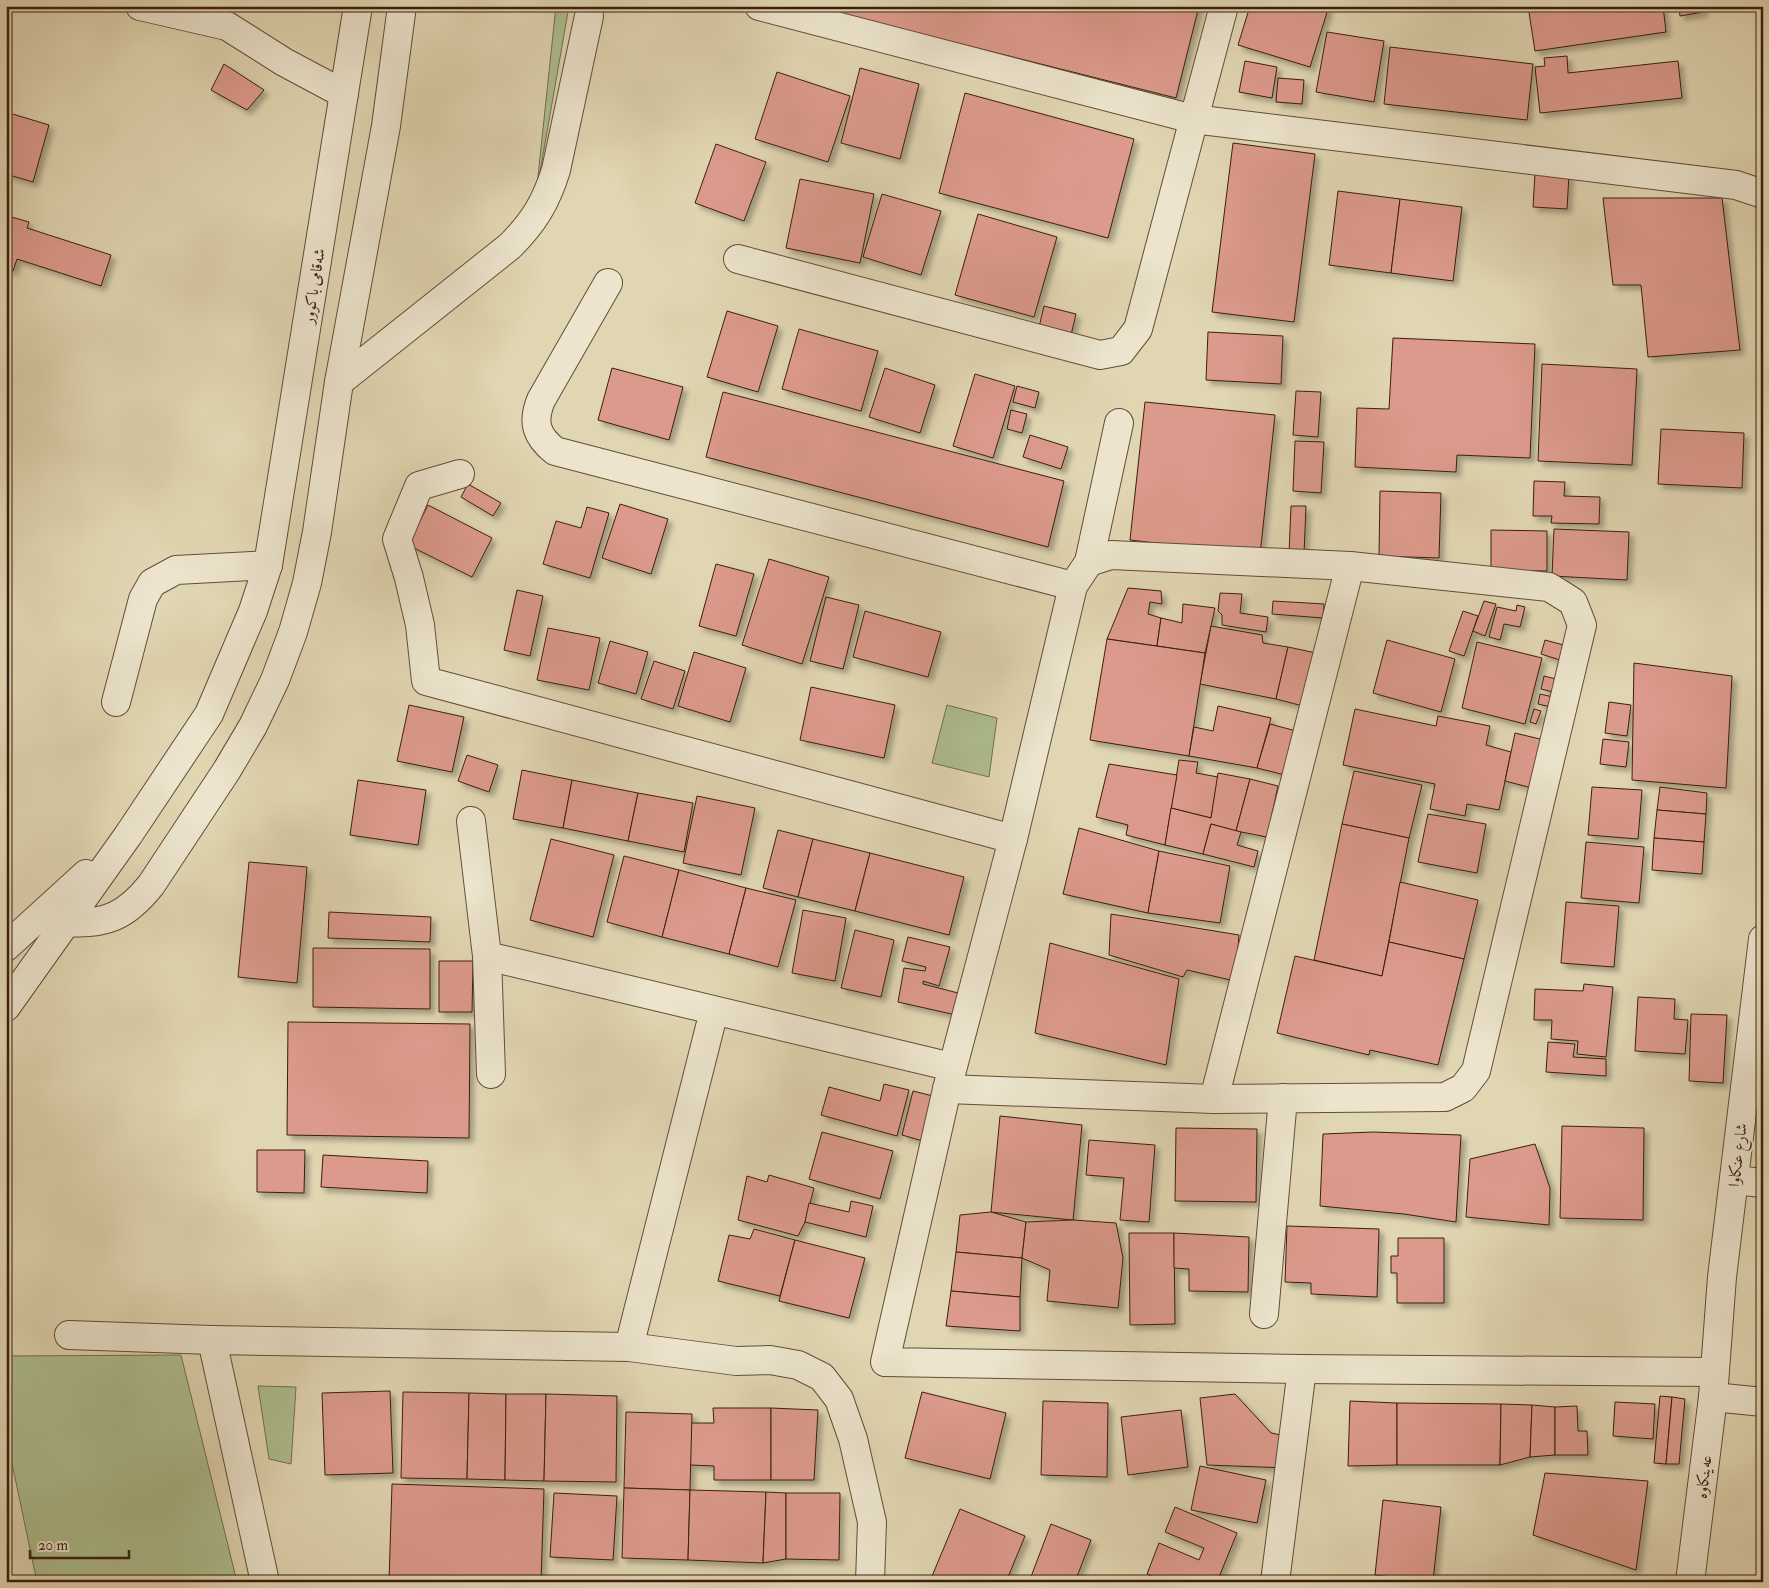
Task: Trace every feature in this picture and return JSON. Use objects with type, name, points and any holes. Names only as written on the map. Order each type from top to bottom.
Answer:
[{"type":"street","points":[[140,6],[225,16],[284,62],[344,94]]},
{"type":"street","name":"شەقامی باکوور","points":[[129,834],[209,714],[254,611],[268,565],[358,6]]},
{"type":"street","points":[[66,922],[86,924],[105,920],[123,912],[139,900],[151,885],[227,770],[253,726],[275,680],[293,632],[307,583],[317,532],[340,382],[386,126],[402,6]]},
{"type":"street","points":[[759,6],[1193,119],[1736,185],[1763,194]]},
{"type":"street","points":[[738,259],[1100,355],[1121,351],[1138,329],[1224,6]]},
{"type":"street","points":[[340,382],[510,246],[526,230],[539,211],[549,191],[556,170],[589,16]]},
{"type":"street","points":[[608,283],[541,400],[537,411],[536,422],[539,434],[546,444],[555,451],[1072,586]]},
{"type":"street","points":[[1119,423],[1088,562],[1072,586],[1013,839],[949,1078],[885,1362],[1302,1369],[1713,1384],[1763,1402]]},
{"type":"street","points":[[460,474],[419,486],[397,539],[409,578],[420,625],[426,680],[1013,839]]},
{"type":"street","points":[[487,956],[714,1011],[949,1078],[1214,1099],[1445,1096],[1463,1088],[1476,1071],[1582,625],[1573,602],[1549,588],[1350,566],[1111,555],[1088,562]]},
{"type":"street","points":[[116,702],[143,600],[152,582],[176,570],[268,565]]},
{"type":"street","points":[[1214,1099],[1350,566]]},
{"type":"street","points":[[470,821],[487,956],[490,1074]]},
{"type":"street","points":[[6,1006],[129,834]]},
{"type":"street","points":[[6,947],[129,834]]},
{"type":"street","name":"شارع عنكاوا","points":[[1713,1384],[1722,1277],[1763,939]]},
{"type":"street","points":[[629,1347],[714,1011]]},
{"type":"street","points":[[1264,1314],[1283,1098]]},
{"type":"street","points":[[1734,1180],[1763,1182]]},
{"type":"street","points":[[69,1334],[212,1340],[629,1347],[736,1361],[770,1360],[798,1365],[822,1377],[839,1399],[853,1438],[872,1522],[870,1582]]},
{"type":"street","points":[[212,1340],[265,1582]]},
{"type":"street","points":[[1275,1582],[1302,1369]]},
{"type":"street","name":"عەینکاوە","points":[[1690,1582],[1713,1384]]},
{"type":"green space","points":[[556,6],[569,6],[536,195]]},
{"type":"green space","points":[[947,705],[997,718],[989,777],[932,763]]},
{"type":"green space","points":[[181,1355],[237,1582],[37,1582],[6,1435],[6,1356]]},
{"type":"green space","points":[[258,1386],[296,1387],[291,1464],[269,1459]]},
{"type":"building","points":[[810,6],[1199,6],[1176,98]]},
{"type":"building","points":[[1250,6],[1329,6],[1310,67],[1238,45]]},
{"type":"building","points":[[1528,6],[1578,6],[1578,8],[1590,6],[1663,6],[1666,32],[1535,51]]},
{"type":"building","points":[[1679,6],[1703,6],[1703,12],[1680,16]]},
{"type":"building","points":[[1327,32],[1384,41],[1374,102],[1316,92]]},
{"type":"building","points":[[1390,47],[1533,64],[1527,120],[1384,104]]},
{"type":"building","points":[[1567,56],[1568,73],[1678,61],[1682,98],[1540,113],[1535,67],[1545,66],[1544,58]]},
{"type":"building","points":[[1245,61],[1277,67],[1272,98],[1239,92]]},
{"type":"building","points":[[224,64],[264,90],[247,110],[211,90]]},
{"type":"building","points":[[860,68],[919,84],[900,159],[841,143]]},
{"type":"building","points":[[777,72],[850,96],[828,162],[755,139]]},
{"type":"building","points":[[1278,78],[1304,80],[1302,104],[1276,102]]},
{"type":"building","points":[[965,93],[1134,139],[1108,238],[939,193]]},
{"type":"building","points":[[6,112],[49,125],[33,182],[6,174]]},
{"type":"building","points":[[1233,143],[1315,154],[1294,322],[1212,312]]},
{"type":"building","points":[[716,144],[766,162],[744,221],[695,203]]},
{"type":"building","points":[[1535,173],[1569,174],[1567,209],[1533,207]]},
{"type":"building","points":[[800,179],[874,194],[860,263],[786,248]]},
{"type":"building","points":[[1338,191],[1400,199],[1391,273],[1329,265]]},
{"type":"building","points":[[882,194],[941,211],[921,275],[863,257]]},
{"type":"building","points":[[1603,198],[1722,198],[1740,350],[1648,357],[1641,285],[1613,285]]},
{"type":"building","points":[[1400,199],[1462,207],[1453,281],[1391,273]]},
{"type":"building","points":[[978,214],[1057,237],[1034,317],[955,295]]},
{"type":"building","points":[[8,216],[29,222],[27,228],[111,255],[101,286],[17,259],[13,271],[6,269],[6,222]]},
{"type":"building","points":[[1044,306],[1076,314],[1071,335],[1039,327]]},
{"type":"building","points":[[727,311],[778,326],[758,392],[707,377]]},
{"type":"building","points":[[799,329],[878,351],[861,411],[782,389]]},
{"type":"building","points":[[1208,332],[1283,336],[1281,384],[1206,380]]},
{"type":"building","points":[[1393,338],[1535,344],[1530,458],[1457,455],[1456,472],[1355,467],[1357,408],[1389,409]]},
{"type":"building","points":[[1542,364],[1637,369],[1632,465],[1538,461]]},
{"type":"building","points":[[612,368],[683,387],[669,440],[598,420]]},
{"type":"building","points":[[885,368],[935,385],[920,433],[869,417]]},
{"type":"building","points":[[975,374],[1015,386],[993,458],[953,446]]},
{"type":"building","points":[[1017,386],[1039,392],[1035,408],[1013,402]]},
{"type":"building","points":[[1296,391],[1321,392],[1318,437],[1293,435]]},
{"type":"building","points":[[723,392],[1064,481],[1048,547],[706,457]]},
{"type":"building","points":[[1145,402],[1275,415],[1260,555],[1130,540]]},
{"type":"building","points":[[1011,410],[1027,414],[1022,433],[1007,429]]},
{"type":"building","points":[[1661,429],[1744,433],[1742,488],[1658,484]]},
{"type":"building","points":[[1030,435],[1068,447],[1061,469],[1023,457]]},
{"type":"building","points":[[1295,441],[1324,442],[1321,493],[1293,491]]},
{"type":"building","points":[[1534,481],[1565,482],[1564,496],[1600,497],[1599,524],[1551,523],[1552,516],[1533,516]]},
{"type":"building","points":[[468,484],[501,503],[493,516],[461,497]]},
{"type":"building","points":[[1380,491],[1441,493],[1439,558],[1379,556]]},
{"type":"building","points":[[620,504],[668,519],[651,574],[602,558]]},
{"type":"building","points":[[428,505],[492,538],[472,577],[408,545]]},
{"type":"building","points":[[1291,506],[1306,506],[1304,554],[1289,554]]},
{"type":"building","points":[[587,507],[609,513],[590,578],[543,564],[556,521],[581,528]]},
{"type":"building","points":[[1554,529],[1629,532],[1627,580],[1552,576]]},
{"type":"building","points":[[1491,530],[1547,531],[1547,571],[1491,570]]},
{"type":"building","points":[[769,559],[829,577],[802,664],[742,645]]},
{"type":"building","points":[[716,564],[754,574],[736,636],[699,626]]},
{"type":"building","points":[[1128,588],[1161,591],[1162,604],[1150,602],[1148,614],[1161,618],[1157,646],[1107,639]]},
{"type":"building","points":[[517,590],[543,596],[530,656],[504,650]]},
{"type":"building","points":[[1220,593],[1242,594],[1240,613],[1268,617],[1266,632],[1222,625],[1222,615],[1218,611]]},
{"type":"building","points":[[826,597],[859,605],[843,669],[810,661]]},
{"type":"building","points":[[1273,601],[1324,604],[1323,618],[1272,614]]},
{"type":"building","points":[[1484,601],[1496,604],[1485,636],[1473,631]]},
{"type":"building","points":[[1183,604],[1215,608],[1205,653],[1157,646],[1161,618],[1182,623]]},
{"type":"building","points":[[1517,605],[1525,607],[1520,627],[1504,624],[1500,640],[1489,637],[1497,607],[1516,611]]},
{"type":"building","points":[[865,611],[941,632],[928,677],[853,657]]},
{"type":"building","points":[[1463,611],[1478,616],[1464,656],[1449,651]]},
{"type":"building","points":[[1211,626],[1262,635],[1263,643],[1288,647],[1276,699],[1200,684]]},
{"type":"building","points":[[548,628],[600,638],[589,690],[537,680]]},
{"type":"building","points":[[1107,639],[1205,653],[1189,756],[1090,740]]},
{"type":"building","points":[[1387,640],[1455,659],[1441,712],[1373,693]]},
{"type":"building","points":[[1545,640],[1567,646],[1563,661],[1541,654]]},
{"type":"building","points":[[610,641],[648,652],[636,694],[598,683]]},
{"type":"building","points":[[1477,642],[1542,658],[1525,724],[1462,708]]},
{"type":"building","points":[[1288,647],[1316,653],[1303,706],[1276,699]]},
{"type":"building","points":[[694,652],[746,668],[730,722],[678,706]]},
{"type":"building","points":[[654,661],[685,671],[673,709],[641,699]]},
{"type":"building","points":[[1634,663],[1732,676],[1726,788],[1632,780]]},
{"type":"building","points":[[1544,676],[1556,679],[1553,692],[1541,689]]},
{"type":"building","points":[[811,687],[895,705],[884,758],[800,740]]},
{"type":"building","points":[[1540,694],[1553,697],[1551,707],[1538,704]]},
{"type":"building","points":[[1609,702],[1631,705],[1627,736],[1605,733]]},
{"type":"building","points":[[409,705],[464,717],[452,772],[397,761]]},
{"type":"building","points":[[1218,706],[1271,718],[1257,768],[1189,756],[1194,727],[1213,731]]},
{"type":"building","points":[[1355,709],[1436,726],[1438,716],[1490,726],[1486,745],[1511,752],[1499,810],[1467,804],[1465,816],[1430,809],[1435,784],[1343,765]]},
{"type":"building","points":[[1534,709],[1541,711],[1536,724],[1530,722]]},
{"type":"building","points":[[1270,724],[1296,731],[1285,775],[1257,768]]},
{"type":"building","points":[[1515,733],[1544,740],[1532,788],[1505,781]]},
{"type":"building","points":[[1603,739],[1629,742],[1626,767],[1600,764]]},
{"type":"building","points":[[467,755],[498,765],[489,792],[458,781]]},
{"type":"building","points":[[1179,760],[1198,762],[1196,773],[1218,777],[1211,818],[1171,808]]},
{"type":"building","points":[[1109,764],[1177,775],[1165,845],[1126,835],[1128,825],[1096,817]]},
{"type":"building","points":[[522,770],[572,780],[563,828],[513,819]]},
{"type":"building","points":[[1354,771],[1422,785],[1409,838],[1342,824]]},
{"type":"building","points":[[1218,773],[1250,779],[1236,831],[1211,824],[1203,854],[1165,845],[1171,808],[1211,818]]},
{"type":"building","points":[[1250,779],[1278,786],[1267,837],[1236,831]]},
{"type":"building","points":[[358,780],[426,790],[418,845],[350,835]]},
{"type":"building","points":[[572,780],[638,793],[628,841],[563,828]]},
{"type":"building","points":[[1592,787],[1642,790],[1638,839],[1588,835]]},
{"type":"building","points":[[1660,787],[1707,793],[1706,814],[1657,810]]},
{"type":"building","points":[[638,793],[693,803],[684,852],[628,841]]},
{"type":"building","points":[[697,796],[755,808],[741,875],[683,863]]},
{"type":"building","points":[[1657,810],[1706,814],[1704,842],[1654,838]]},
{"type":"building","points":[[1428,814],[1486,824],[1477,873],[1418,862]]},
{"type":"building","points":[[1211,824],[1241,832],[1237,845],[1258,851],[1254,867],[1203,854]]},
{"type":"building","points":[[1342,824],[1409,838],[1382,976],[1314,960]]},
{"type":"building","points":[[1079,828],[1159,851],[1148,913],[1063,894]]},
{"type":"building","points":[[778,830],[813,839],[798,897],[763,888]]},
{"type":"building","points":[[1654,838],[1704,842],[1702,874],[1652,870]]},
{"type":"building","points":[[551,839],[614,855],[593,937],[530,920]]},
{"type":"building","points":[[813,839],[870,853],[855,911],[798,897]]},
{"type":"building","points":[[1586,842],[1644,847],[1639,903],[1581,898]]},
{"type":"building","points":[[1159,851],[1230,866],[1220,923],[1148,913]]},
{"type":"building","points":[[870,853],[964,877],[949,935],[855,911]]},
{"type":"building","points":[[624,856],[679,870],[662,937],[607,922]]},
{"type":"building","points":[[249,862],[307,867],[297,983],[238,977]]},
{"type":"building","points":[[679,870],[746,888],[729,954],[662,937]]},
{"type":"building","points":[[1400,882],[1478,900],[1464,959],[1389,942]]},
{"type":"building","points":[[746,888],[796,900],[778,967],[729,954]]},
{"type":"building","points":[[1566,902],[1619,906],[1614,967],[1561,963]]},
{"type":"building","points":[[803,910],[846,918],[835,981],[792,973]]},
{"type":"building","points":[[329,912],[431,917],[430,942],[328,938]]},
{"type":"building","points":[[1111,914],[1239,935],[1235,981],[1187,970],[1183,977],[1109,955]]},
{"type":"building","points":[[855,930],[894,940],[881,997],[841,988]]},
{"type":"building","points":[[908,937],[950,947],[939,986],[923,981],[923,984],[962,994],[956,1015],[898,1002],[904,968],[925,971],[926,967],[902,961]]},
{"type":"building","points":[[1389,942],[1464,959],[1438,1065],[1370,1050],[1369,1055],[1277,1033],[1295,956],[1382,976]]},
{"type":"building","points":[[1050,943],[1179,979],[1166,1065],[1035,1033]]},
{"type":"building","points":[[313,948],[430,949],[430,1009],[313,1007]]},
{"type":"building","points":[[439,961],[473,961],[472,1012],[439,1012]]},
{"type":"building","points":[[1584,984],[1613,987],[1606,1057],[1577,1054],[1578,1041],[1551,1039],[1552,1020],[1534,1020],[1535,989],[1583,991]]},
{"type":"building","points":[[1638,997],[1675,999],[1674,1019],[1688,1020],[1685,1054],[1635,1051]]},
{"type":"building","points":[[1691,1014],[1727,1015],[1723,1083],[1689,1081]]},
{"type":"building","points":[[288,1022],[470,1024],[469,1138],[287,1135]]},
{"type":"building","points":[[1548,1042],[1575,1044],[1573,1057],[1606,1059],[1606,1076],[1546,1072]]},
{"type":"building","points":[[884,1084],[909,1090],[897,1136],[821,1115],[829,1087],[880,1101]]},
{"type":"building","points":[[913,1091],[937,1097],[926,1142],[902,1135]]},
{"type":"building","points":[[1000,1116],[1082,1125],[1073,1220],[991,1212]]},
{"type":"building","points":[[1562,1126],[1644,1128],[1643,1220],[1560,1218]]},
{"type":"building","points":[[1176,1128],[1257,1129],[1256,1202],[1175,1201]]},
{"type":"building","points":[[822,1132],[893,1151],[880,1199],[809,1179]]},
{"type":"building","points":[[1373,1132],[1461,1135],[1456,1222],[1404,1214],[1320,1206],[1323,1134]]},
{"type":"building","points":[[1089,1140],[1155,1145],[1149,1222],[1120,1220],[1124,1178],[1086,1175]]},
{"type":"building","points":[[1535,1144],[1550,1188],[1549,1225],[1466,1217],[1470,1159]]},
{"type":"building","points":[[257,1150],[305,1150],[304,1193],[257,1192]]},
{"type":"building","points":[[323,1155],[428,1161],[427,1193],[321,1187]]},
{"type":"building","points":[[769,1175],[814,1188],[805,1222],[798,1236],[738,1220],[747,1176],[767,1182]]},
{"type":"building","points":[[851,1201],[873,1206],[866,1237],[805,1222],[809,1203],[849,1212]]},
{"type":"building","points":[[991,1212],[1026,1222],[1022,1258],[956,1252],[960,1215]]},
{"type":"building","points":[[1073,1220],[1116,1223],[1123,1258],[1118,1308],[1047,1301],[1050,1270],[1022,1258],[1026,1222]]},
{"type":"building","points":[[1287,1226],[1379,1229],[1377,1297],[1311,1294],[1311,1283],[1285,1282]]},
{"type":"building","points":[[754,1229],[795,1240],[780,1296],[718,1281],[729,1235],[750,1239]]},
{"type":"building","points":[[1129,1233],[1174,1233],[1175,1324],[1130,1325]]},
{"type":"building","points":[[1174,1233],[1249,1237],[1248,1292],[1189,1291],[1189,1269],[1174,1268]]},
{"type":"building","points":[[1398,1238],[1444,1238],[1444,1303],[1397,1303],[1397,1273],[1391,1273],[1391,1256],[1398,1256]]},
{"type":"building","points":[[795,1240],[865,1258],[849,1318],[779,1301]]},
{"type":"building","points":[[956,1252],[1022,1258],[1020,1297],[951,1291]]},
{"type":"building","points":[[951,1291],[1020,1297],[1020,1331],[946,1326]]},
{"type":"building","points":[[390,1391],[393,1473],[325,1475],[322,1393]]},
{"type":"building","points":[[403,1392],[469,1393],[467,1479],[401,1478]]},
{"type":"building","points":[[922,1392],[1006,1413],[990,1479],[905,1458]]},
{"type":"building","points":[[469,1393],[506,1394],[505,1480],[467,1479]]},
{"type":"building","points":[[506,1394],[546,1394],[544,1481],[505,1480]]},
{"type":"building","points":[[546,1394],[617,1396],[616,1482],[544,1481]]},
{"type":"building","points":[[1235,1394],[1271,1433],[1286,1436],[1288,1468],[1207,1465],[1200,1398]]},
{"type":"building","points":[[1660,1396],[1672,1397],[1666,1464],[1654,1463]]},
{"type":"building","points":[[1672,1397],[1685,1399],[1679,1464],[1666,1464]]},
{"type":"building","points":[[1043,1401],[1108,1403],[1107,1477],[1041,1475]]},
{"type":"building","points":[[1350,1401],[1397,1403],[1397,1465],[1348,1466]]},
{"type":"building","points":[[1615,1402],[1655,1404],[1653,1439],[1613,1436]]},
{"type":"building","points":[[1397,1403],[1501,1404],[1500,1465],[1397,1465]]},
{"type":"building","points":[[1501,1404],[1532,1405],[1530,1457],[1500,1465]]},
{"type":"building","points":[[1532,1405],[1555,1407],[1555,1455],[1530,1457]]},
{"type":"building","points":[[1577,1406],[1578,1431],[1587,1431],[1588,1455],[1555,1455],[1555,1407]]},
{"type":"building","points":[[713,1408],[771,1408],[771,1480],[714,1480],[714,1466],[690,1465],[691,1423],[714,1423]]},
{"type":"building","points":[[771,1408],[818,1410],[814,1480],[771,1480]]},
{"type":"building","points":[[1181,1410],[1188,1467],[1128,1475],[1121,1417]]},
{"type":"building","points":[[626,1412],[692,1414],[690,1490],[624,1488]]},
{"type":"building","points":[[1200,1466],[1266,1480],[1257,1523],[1191,1510]]},
{"type":"building","points":[[1545,1473],[1648,1481],[1636,1570],[1533,1535]]},
{"type":"building","points":[[392,1484],[544,1489],[541,1582],[389,1582]]},
{"type":"building","points":[[624,1488],[690,1490],[688,1560],[622,1558]]},
{"type":"building","points":[[690,1490],[766,1492],[763,1563],[688,1560]]},
{"type":"building","points":[[766,1492],[786,1493],[786,1559],[763,1563]]},
{"type":"building","points":[[554,1493],[617,1496],[613,1560],[550,1557]]},
{"type":"building","points":[[786,1493],[840,1493],[839,1560],[786,1559]]},
{"type":"building","points":[[1383,1500],[1441,1507],[1433,1581],[1375,1575]]},
{"type":"building","points":[[1175,1507],[1237,1533],[1217,1582],[1166,1582],[1147,1574],[1159,1543],[1199,1560],[1204,1548],[1165,1532]]},
{"type":"building","points":[[960,1509],[1025,1536],[1006,1582],[930,1581]]},
{"type":"building","points":[[1051,1524],[1091,1540],[1075,1582],[1029,1582]]},
{"type":"building","points":[[1447,1576],[1489,1582],[1446,1582]]}]
